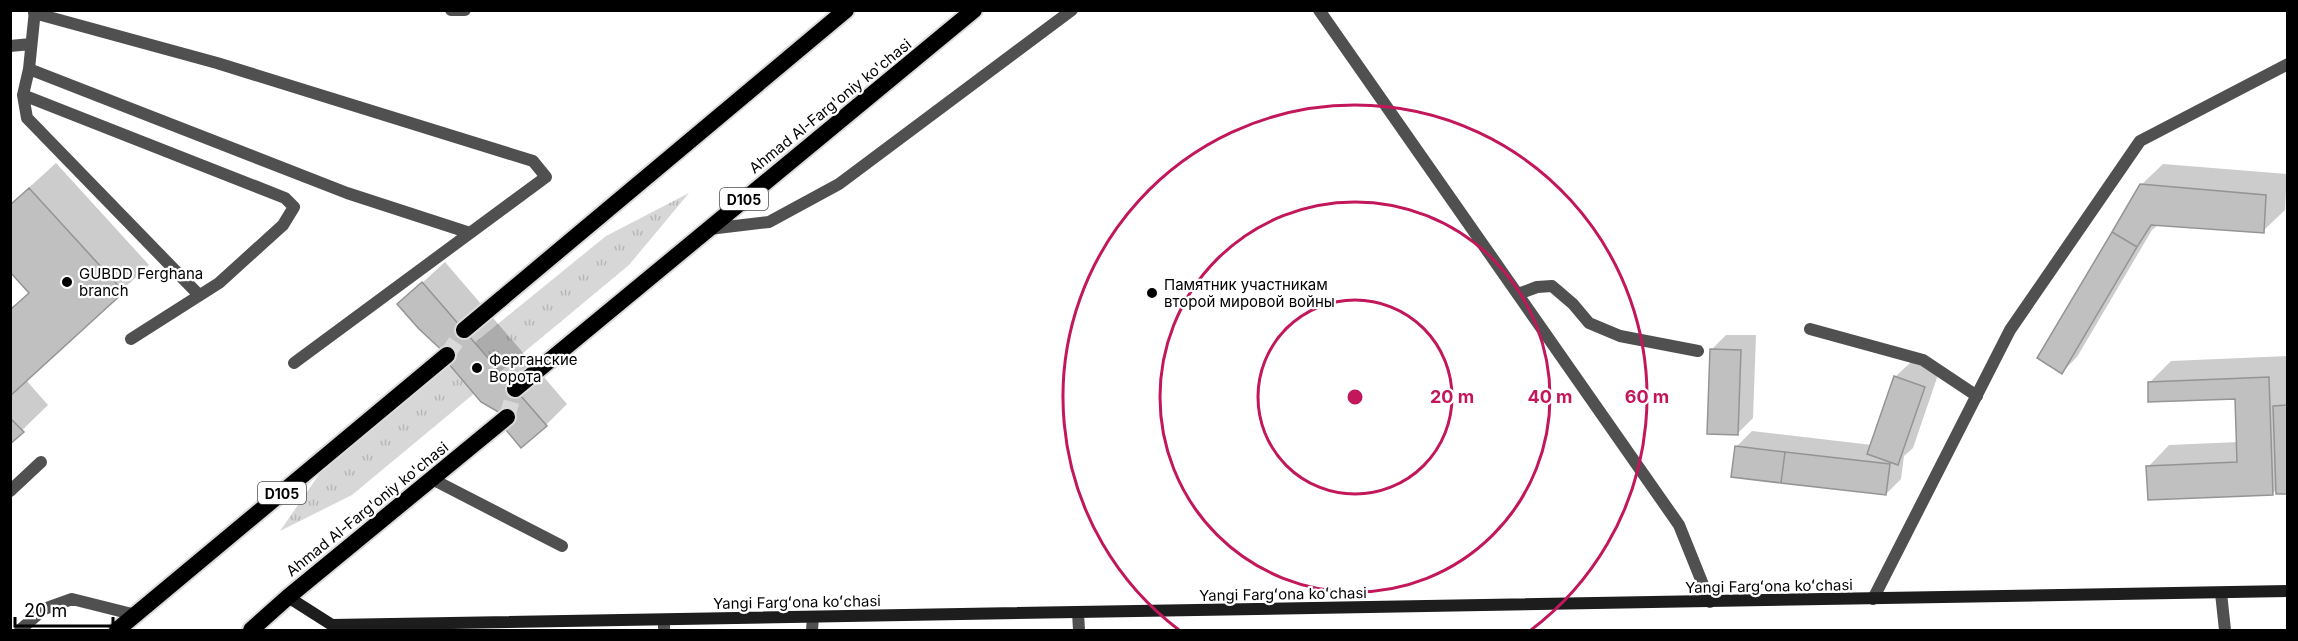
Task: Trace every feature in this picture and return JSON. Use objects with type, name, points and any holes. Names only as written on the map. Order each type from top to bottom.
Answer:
[{"type":"highway","points":[[464,330],[846,10]]},
{"type":"highway","name":"Ahmad Al-Farg'oniy ko'chasi","points":[[514,389],[974,10]]},
{"type":"highway","name":"D105","points":[[117,630],[447,355]]},
{"type":"highway","name":"Ahmad Al-Farg'oniy ko'chasi","points":[[251,630],[507,417]]},
{"type":"main road","name":"Yangi Fargʻona koʻchasi","points":[[288,597],[332,625],[664,625],[813,617],[2288,591]]},
{"type":"street","points":[[451,10],[458,12],[465,10]]},
{"type":"street","points":[[708,229],[769,222],[839,184],[1072,10]]},
{"type":"street","points":[[1319,10],[1679,525],[1710,602]]},
{"type":"street","points":[[199,295],[27,118],[23,96],[29,69],[35,12],[217,63],[533,161],[546,177],[294,363]]},
{"type":"street","points":[[10,46],[32,44]]},
{"type":"street","points":[[1873,599],[2010,330],[2140,141],[2288,63]]},
{"type":"street","points":[[29,69],[347,193],[470,233]]},
{"type":"street","points":[[23,96],[285,198],[294,207],[283,225],[219,283],[131,339]]},
{"type":"street","points":[[1518,294],[1537,287],[1552,286],[1573,304],[1589,323],[1620,336],[1698,351]]},
{"type":"street","points":[[1810,329],[1923,360],[1977,396]]},
{"type":"street","points":[[10,491],[41,462]]},
{"type":"street","points":[[432,479],[562,546]]},
{"type":"street","points":[[2221,592],[2225,630]]},
{"type":"street","points":[[20,630],[44,609],[72,599],[136,615]]},
{"type":"street","points":[[1078,613],[1078,630]]},
{"type":"street","points":[[812,630],[813,617]]},
{"type":"green space","points":[[689,193],[629,265],[352,495],[280,531],[327,463],[606,236]]},
{"type":"building","points":[[2140,184],[2266,195],[2264,233],[2151,225],[2137,247],[2112,232]]},
{"type":"building","name":"GUBDD Ferghana branch","points":[[29,188],[124,292],[10,396],[10,310],[29,293],[10,272],[10,205]]},
{"type":"building","points":[[2112,232],[2137,247],[2062,374],[2037,358]]},
{"type":"building","points":[[422,282],[547,426],[521,448],[501,424],[507,417],[481,402],[448,363],[447,355],[397,304]]},
{"type":"building","points":[[1710,349],[1741,350],[1738,435],[1707,434]]},
{"type":"building","points":[[1894,376],[1925,387],[1898,465],[1867,454]]},
{"type":"building","points":[[2269,377],[2273,495],[2148,500],[2146,466],[2237,462],[2235,399],[2148,402],[2148,382]]},
{"type":"building","points":[[2288,405],[2288,494],[2276,494],[2273,406]]},
{"type":"building","points":[[10,418],[24,432],[10,444]]},
{"type":"building","points":[[1735,446],[1785,452],[1781,483],[1731,477]]},
{"type":"building","points":[[1785,452],[1890,464],[1886,495],[1781,483]]},
{"type":"tunnel","points":[[447,355],[464,330]]},
{"type":"tunnel","points":[[507,417],[515,389]]},
{"type":"place","name":"GUBDD Ferghana branch","points":[[67,282]]},
{"type":"place","name":"Памятник участникам второй мировой войны","points":[[1152,293]]},
{"type":"place","name":"Ферганские Ворота","points":[[477,368]]}]
